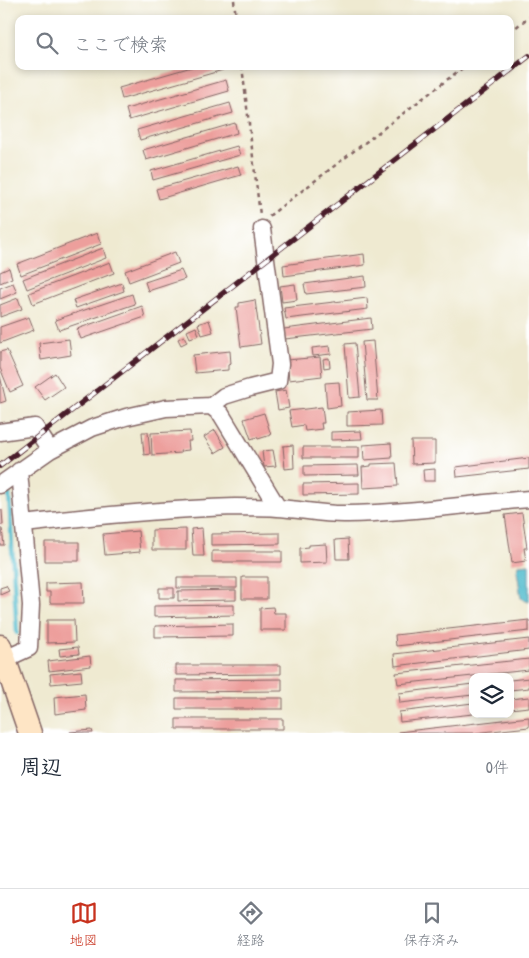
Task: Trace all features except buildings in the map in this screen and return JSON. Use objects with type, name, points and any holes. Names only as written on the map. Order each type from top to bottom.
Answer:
[{"type":"main road","points":[[3,652],[30,733]]},
{"type":"street","points":[[0,484],[50,450],[92,428],[126,417],[166,408],[211,406],[224,396],[278,381],[280,364],[262,225]]},
{"type":"street","points":[[211,406],[221,414],[278,508]]},
{"type":"street","points":[[0,432],[35,427],[50,450]]},
{"type":"street","points":[[3,652],[29,648],[31,605],[20,471]]},
{"type":"street","points":[[24,524],[115,514],[235,507],[278,508],[347,514],[529,499]]},
{"type":"path","points":[[234,0],[236,15]]},
{"type":"path","points":[[514,29],[529,17]]},
{"type":"path","points":[[243,70],[262,225]]},
{"type":"path","points":[[262,225],[460,70]]},
{"type":"water","points":[[529,564],[529,601],[525,601],[521,598],[517,570],[519,565]]},
{"type":"waterway","points":[[9,495],[17,633]]},
{"type":"railway","points":[[514,68],[529,56]]},
{"type":"railway","points":[[0,466],[511,70]]}]
